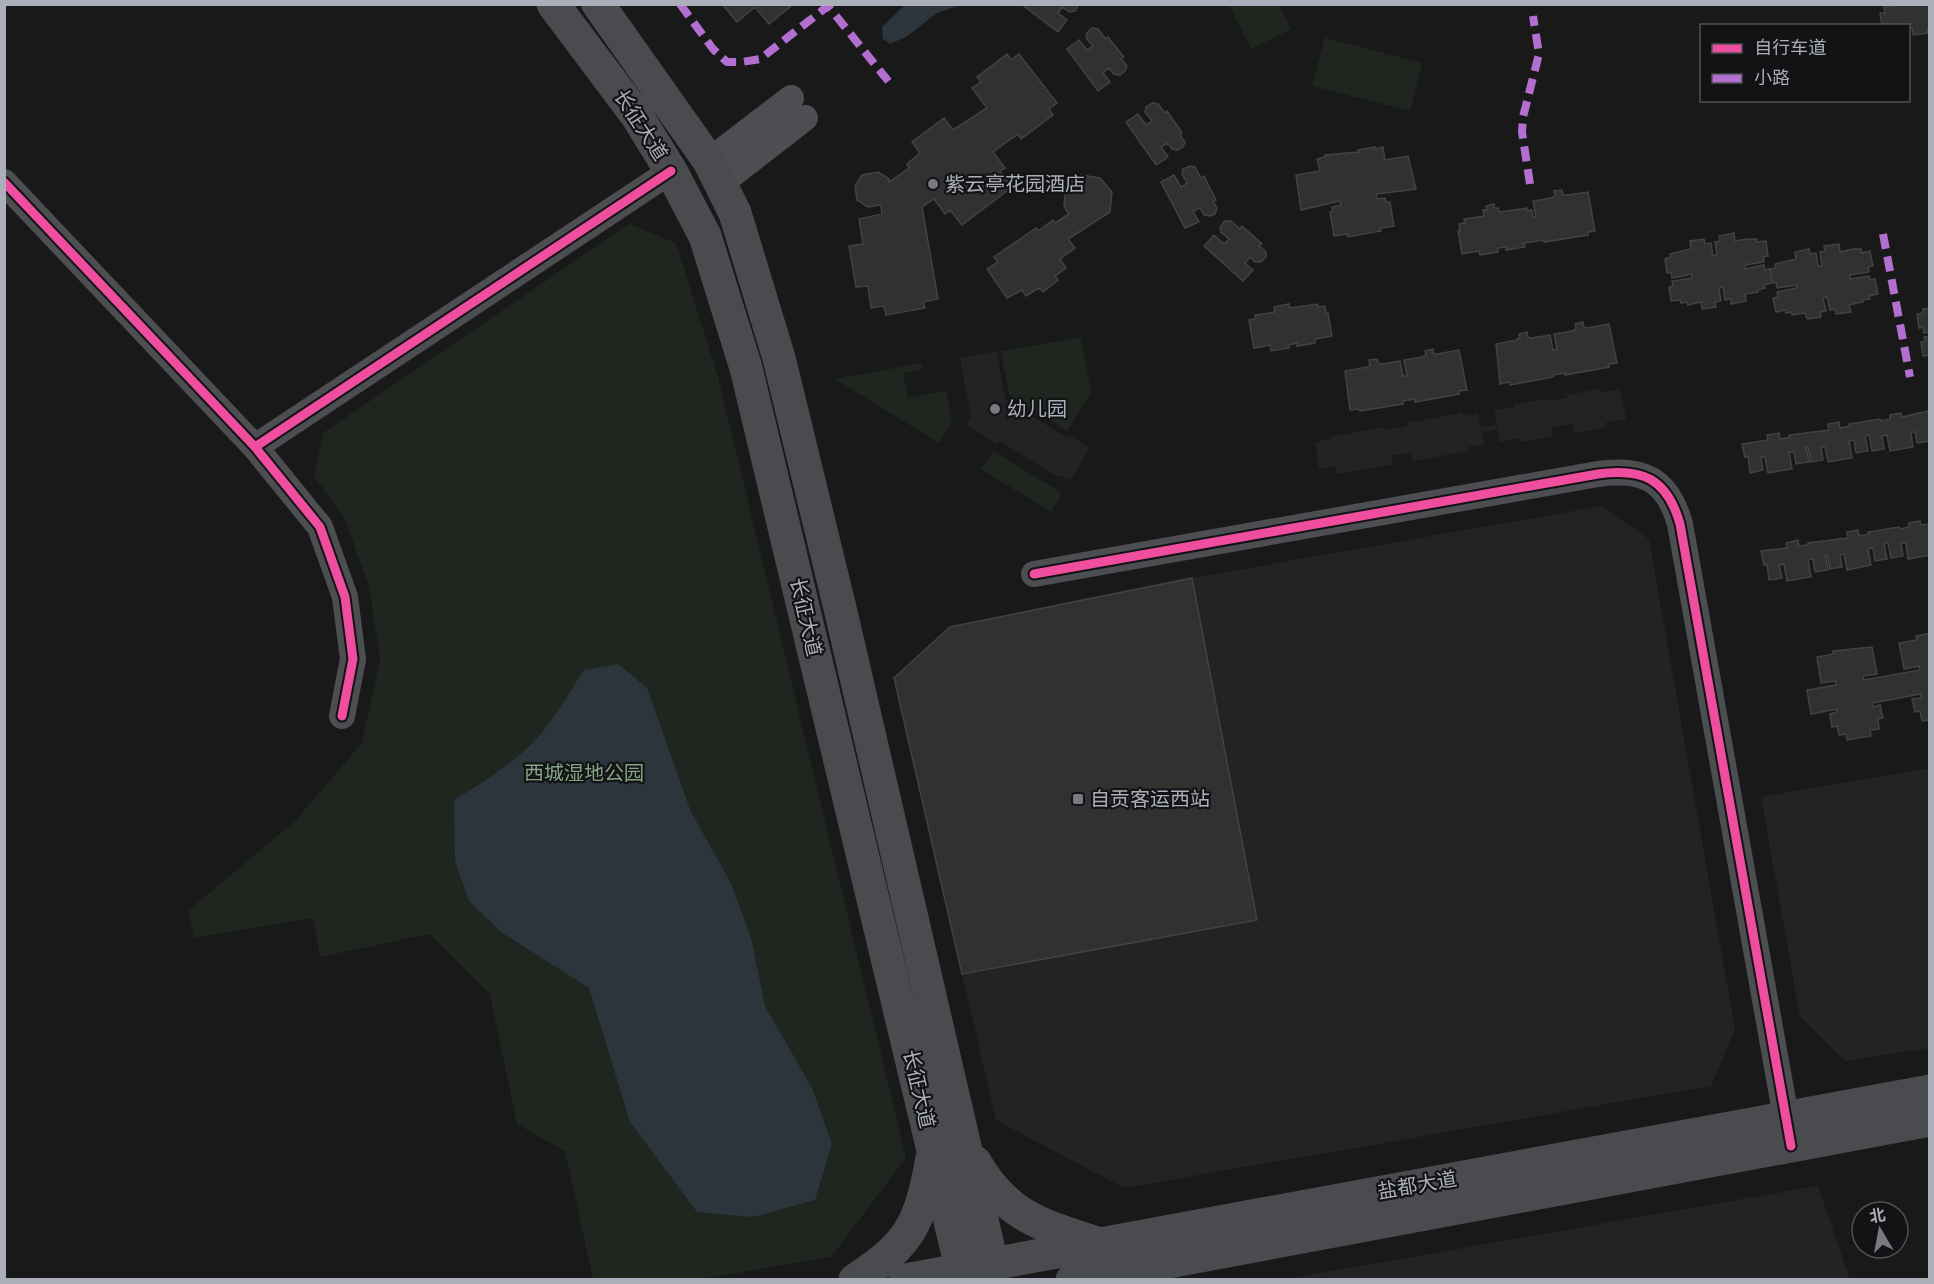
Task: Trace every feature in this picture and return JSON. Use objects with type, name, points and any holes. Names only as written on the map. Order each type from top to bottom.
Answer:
[{"type":"main road","name":"长征大道","points":[[553,4],[637,116],[671,171],[705,236],[746,368],[948,1146],[978,1273]]},
{"type":"main road","name":"长征大道","points":[[598,4],[715,172],[735,213],[779,358],[850,652],[948,1146]]},
{"type":"main road","name":"盐都大道","points":[[904,1280],[1101,1265],[1788,1132],[1929,1092]]},
{"type":"main road","name":"盐都大道","points":[[1788,1132],[1929,1120]]},
{"type":"main road","points":[[855,1280],[902,1243],[916,1220],[927,1188],[948,1146],[982,1175],[1001,1198],[1026,1217],[1101,1265]]},
{"type":"main road","name":"盐都大道","points":[[1072,1280],[1101,1265]]},
{"type":"street","points":[[715,172],[798,108]]},
{"type":"street","points":[[255,447],[671,171]]},
{"type":"street","points":[[4,182],[255,447],[320,527],[345,597],[353,658],[342,716]]},
{"type":"street","points":[[1034,574],[1598,474],[1620,471],[1637,473],[1652,480],[1665,491],[1674,505],[1680,524],[1788,1132]]},
{"type":"shaded area","points":[[905,5],[961,5],[937,13],[906,37],[890,44],[883,39],[882,27]]},
{"type":"shaded area","name":"幼儿园","points":[[997,351],[1005,399],[1067,438],[1069,435],[1090,448],[1070,481],[1060,475],[1058,477],[1000,441],[997,444],[966,425],[971,418],[960,358]]},
{"type":"shaded area","points":[[1599,389],[1600,392],[1620,389],[1626,419],[1605,423],[1606,427],[1574,433],[1572,424],[1552,428],[1553,436],[1521,442],[1520,438],[1500,442],[1497,429],[1482,432],[1484,445],[1468,447],[1469,451],[1413,461],[1411,453],[1391,456],[1393,465],[1337,474],[1335,466],[1319,469],[1315,442],[1330,439],[1330,437],[1385,427],[1386,430],[1407,426],[1407,423],[1462,413],[1463,416],[1478,413],[1481,427],[1497,425],[1494,410],[1514,407],[1514,404],[1567,398],[1567,395]]},
{"type":"shaded area","points":[[1602,506],[1649,539],[1735,1029],[1711,1086],[1124,1188],[996,1120],[962,974],[1257,920],[1192,578]]},
{"type":"shaded area","points":[[618,664],[647,688],[691,812],[731,883],[751,938],[765,1006],[812,1088],[832,1144],[815,1200],[753,1217],[697,1212],[630,1122],[589,988],[501,932],[469,901],[455,861],[454,800],[515,759],[532,744],[556,714],[584,670]]},
{"type":"shaded area","points":[[1929,768],[1929,1048],[1845,1061],[1800,1017],[1761,797]]},
{"type":"shaded area","points":[[1818,1186],[1850,1279],[1286,1279],[1742,1199]]},
{"type":"green space","points":[[1229,5],[1279,5],[1291,29],[1251,49]]},
{"type":"green space","points":[[1325,38],[1422,63],[1410,111],[1312,86]]},
{"type":"green space","name":"西城湿地公园","points":[[629,224],[676,243],[718,377],[906,1158],[831,1257],[702,1279],[593,1279],[565,1151],[517,1124],[490,994],[429,934],[320,957],[313,918],[194,938],[188,911],[296,820],[362,743],[380,659],[369,587],[345,519],[314,476],[323,433]]},
{"type":"green space","points":[[1081,337],[1091,392],[1067,431],[1009,394],[1001,351]]},
{"type":"green space","points":[[922,363],[923,367],[918,370],[903,373],[908,398],[945,391],[947,393],[952,422],[939,443],[835,379]]},
{"type":"green space","points":[[993,451],[1062,493],[1051,512],[981,469]]},
{"type":"building","points":[[722,4],[790,4],[791,6],[769,24],[755,7],[737,22]]},
{"type":"building","points":[[1021,4],[1078,4],[1078,6],[1075,11],[1069,12],[1062,7],[1058,13],[1067,20],[1058,32]]},
{"type":"building","points":[[1901,4],[1930,4],[1928,33],[1913,35],[1910,24],[1882,24],[1880,13],[1885,13],[1884,7]]},
{"type":"building","points":[[1092,28],[1098,29],[1106,39],[1108,37],[1124,57],[1121,59],[1127,66],[1120,75],[1114,74],[1109,68],[1103,73],[1110,82],[1098,91],[1067,49],[1079,40],[1087,50],[1093,46],[1086,38]]},
{"type":"building","name":"紫云亭花园酒店","points":[[1007,54],[1011,60],[1019,54],[1057,103],[1049,109],[1053,115],[1021,139],[1018,134],[993,152],[1005,168],[1000,171],[1012,187],[962,225],[950,210],[945,214],[934,199],[922,207],[938,299],[923,302],[925,308],[886,315],[884,306],[871,308],[868,286],[856,287],[849,246],[863,244],[859,219],[882,214],[881,205],[868,207],[857,200],[855,186],[862,175],[878,172],[889,179],[889,182],[909,168],[907,164],[920,153],[912,142],[944,118],[953,130],[987,108],[972,88],[981,82],[977,77]]},
{"type":"building","points":[[1152,103],[1158,104],[1165,113],[1167,111],[1182,133],[1180,135],[1185,142],[1178,150],[1172,149],[1168,143],[1161,147],[1168,157],[1156,165],[1126,122],[1138,114],[1146,125],[1152,121],[1145,112],[1146,107]]},
{"type":"building","points":[[1375,147],[1375,149],[1383,147],[1385,160],[1408,156],[1416,189],[1376,194],[1377,199],[1385,198],[1386,202],[1390,202],[1394,226],[1380,228],[1381,231],[1348,237],[1347,234],[1334,236],[1330,212],[1333,211],[1332,207],[1341,205],[1340,201],[1301,210],[1296,175],[1320,171],[1317,159],[1325,155],[1359,152],[1358,150]]},
{"type":"building","points":[[1190,166],[1195,167],[1201,178],[1204,176],[1216,200],[1213,201],[1217,208],[1215,214],[1210,216],[1204,215],[1200,208],[1193,211],[1199,222],[1185,228],[1161,182],[1174,175],[1181,187],[1187,183],[1182,174],[1183,169]]},
{"type":"building","points":[[1081,175],[1100,178],[1112,192],[1110,212],[1068,239],[1075,248],[1060,259],[1066,268],[1055,276],[1058,280],[1043,292],[1039,288],[1026,296],[1022,290],[1007,298],[987,269],[998,262],[994,257],[1036,228],[1038,231],[1053,220],[1055,223],[1069,214],[1064,206],[1066,186]]},
{"type":"building","points":[[1562,190],[1563,195],[1588,192],[1595,231],[1588,232],[1588,235],[1524,243],[1525,247],[1506,250],[1506,247],[1498,248],[1498,252],[1480,255],[1479,251],[1462,254],[1458,231],[1460,231],[1459,224],[1465,223],[1464,219],[1484,216],[1483,210],[1487,210],[1486,206],[1494,204],[1494,208],[1498,208],[1499,212],[1527,208],[1527,211],[1532,210],[1533,217],[1536,217],[1533,201],[1551,198],[1555,196],[1554,191]]},
{"type":"building","points":[[1225,221],[1231,221],[1240,229],[1242,226],[1262,244],[1259,246],[1266,252],[1266,257],[1261,262],[1255,262],[1250,257],[1245,263],[1253,270],[1243,281],[1204,246],[1214,235],[1224,244],[1229,239],[1221,232],[1220,227]]},
{"type":"building","points":[[1734,233],[1735,241],[1757,239],[1757,242],[1766,241],[1768,256],[1763,257],[1764,262],[1745,265],[1745,269],[1764,265],[1765,270],[1770,269],[1772,283],[1764,285],[1765,288],[1758,292],[1745,294],[1746,301],[1731,304],[1731,299],[1725,300],[1723,287],[1719,288],[1721,301],[1715,302],[1716,307],[1702,309],[1701,302],[1688,305],[1687,302],[1681,303],[1681,300],[1671,301],[1669,287],[1673,286],[1672,281],[1692,278],[1692,274],[1672,278],[1671,272],[1667,273],[1665,259],[1671,257],[1670,254],[1691,249],[1690,241],[1704,239],[1705,244],[1711,243],[1713,256],[1717,255],[1715,242],[1720,241],[1719,236]]},
{"type":"building","points":[[1839,244],[1840,252],[1853,249],[1861,249],[1862,253],[1870,251],[1873,266],[1868,267],[1869,272],[1850,275],[1850,279],[1869,276],[1870,280],[1875,279],[1878,294],[1869,296],[1870,299],[1863,300],[1863,302],[1849,305],[1851,312],[1836,314],[1835,309],[1830,310],[1827,297],[1823,298],[1826,311],[1820,312],[1821,317],[1807,319],[1805,313],[1792,315],[1792,312],[1786,313],[1786,310],[1776,312],[1773,298],[1778,297],[1777,292],[1797,288],[1797,285],[1777,288],[1776,282],[1772,283],[1770,269],[1776,268],[1775,264],[1796,259],[1795,252],[1809,249],[1810,254],[1816,253],[1818,266],[1822,266],[1820,252],[1825,251],[1824,246]]},
{"type":"building","points":[[1289,304],[1290,308],[1318,304],[1318,307],[1325,306],[1332,336],[1315,339],[1315,343],[1297,346],[1297,343],[1288,345],[1289,348],[1271,351],[1270,345],[1254,348],[1249,320],[1256,319],[1255,315],[1275,312],[1274,307]]},
{"type":"building","points":[[1930,308],[1930,332],[1924,333],[1923,327],[1919,328],[1917,314],[1923,313],[1923,309]]},
{"type":"building","points":[[1583,322],[1584,327],[1587,328],[1609,324],[1617,363],[1609,364],[1609,367],[1553,375],[1553,377],[1510,385],[1509,382],[1500,384],[1496,344],[1517,340],[1520,338],[1519,334],[1527,332],[1528,337],[1532,338],[1550,335],[1553,350],[1557,349],[1554,334],[1572,331],[1576,329],[1575,324]]},
{"type":"building","points":[[1930,336],[1930,355],[1923,356],[1921,342],[1926,341],[1924,337]]},
{"type":"building","points":[[1433,349],[1434,354],[1459,350],[1467,390],[1459,391],[1459,394],[1415,402],[1415,399],[1403,401],[1403,404],[1360,411],[1359,409],[1350,410],[1345,371],[1367,367],[1370,365],[1369,360],[1377,359],[1378,363],[1382,364],[1400,361],[1403,376],[1407,376],[1404,360],[1422,357],[1426,355],[1425,351]]},
{"type":"building","points":[[1928,411],[1930,441],[1917,443],[1915,432],[1911,432],[1913,447],[1890,451],[1887,435],[1882,436],[1884,449],[1872,451],[1869,435],[1865,436],[1868,451],[1856,453],[1854,440],[1849,441],[1852,458],[1828,462],[1825,447],[1821,447],[1823,460],[1811,462],[1808,447],[1806,447],[1809,462],[1796,464],[1794,452],[1789,452],[1792,469],[1768,473],[1765,457],[1761,457],[1763,470],[1750,473],[1748,456],[1745,457],[1742,444],[1768,440],[1767,435],[1779,433],[1780,439],[1790,437],[1789,435],[1829,430],[1828,424],[1839,422],[1840,428],[1850,426],[1849,424],[1890,419],[1890,415],[1901,413],[1902,417]]},
{"type":"building","points":[[1920,521],[1921,525],[1930,524],[1930,555],[1908,559],[1906,543],[1901,543],[1903,556],[1891,558],[1888,543],[1884,543],[1887,559],[1875,561],[1873,548],[1868,549],[1871,565],[1847,570],[1844,554],[1840,555],[1842,567],[1830,569],[1827,555],[1825,555],[1828,570],[1815,572],[1813,559],[1808,560],[1811,577],[1787,581],[1784,564],[1779,565],[1782,578],[1769,580],[1767,564],[1764,565],[1761,551],[1787,548],[1786,543],[1798,540],[1799,546],[1848,538],[1847,532],[1858,530],[1859,536],[1869,534],[1868,532],[1899,527],[1900,529],[1909,527],[1909,523]]},
{"type":"building","name":"自贡客运西站","points":[[1192,578],[1257,920],[962,974],[894,678],[950,627]]},
{"type":"building","points":[[1930,633],[1930,720],[1922,721],[1920,711],[1915,712],[1912,699],[1921,698],[1921,694],[1872,703],[1873,707],[1880,705],[1883,718],[1878,719],[1879,729],[1870,730],[1871,736],[1847,740],[1846,734],[1839,735],[1837,726],[1832,727],[1830,714],[1837,712],[1837,709],[1811,714],[1807,690],[1836,685],[1836,681],[1821,683],[1817,657],[1833,654],[1833,651],[1872,647],[1877,674],[1863,676],[1864,680],[1920,670],[1919,666],[1904,669],[1899,643],[1917,640],[1916,636]]},
{"type":"marked path","points":[[680,4],[713,49],[727,62],[760,59],[828,6],[889,82]]},
{"type":"marked path","points":[[1530,184],[1522,132],[1523,117],[1539,54],[1533,16]]},
{"type":"marked path","points":[[1883,234],[1910,377]]},
{"type":"cycle path","points":[[255,447],[671,171]]},
{"type":"cycle path","points":[[4,182],[255,447],[320,527],[345,597],[353,659],[342,716]]},
{"type":"cycle path","points":[[1034,574],[1598,474],[1640,475],[1660,486],[1675,508],[1680,524],[1791,1146]]},
{"type":"place","name":"紫云亭花园酒店","points":[[933,184]]},
{"type":"place","name":"幼儿园","points":[[995,409]]},
{"type":"place","name":"自贡客运西站","points":[[1078,799]]}]
